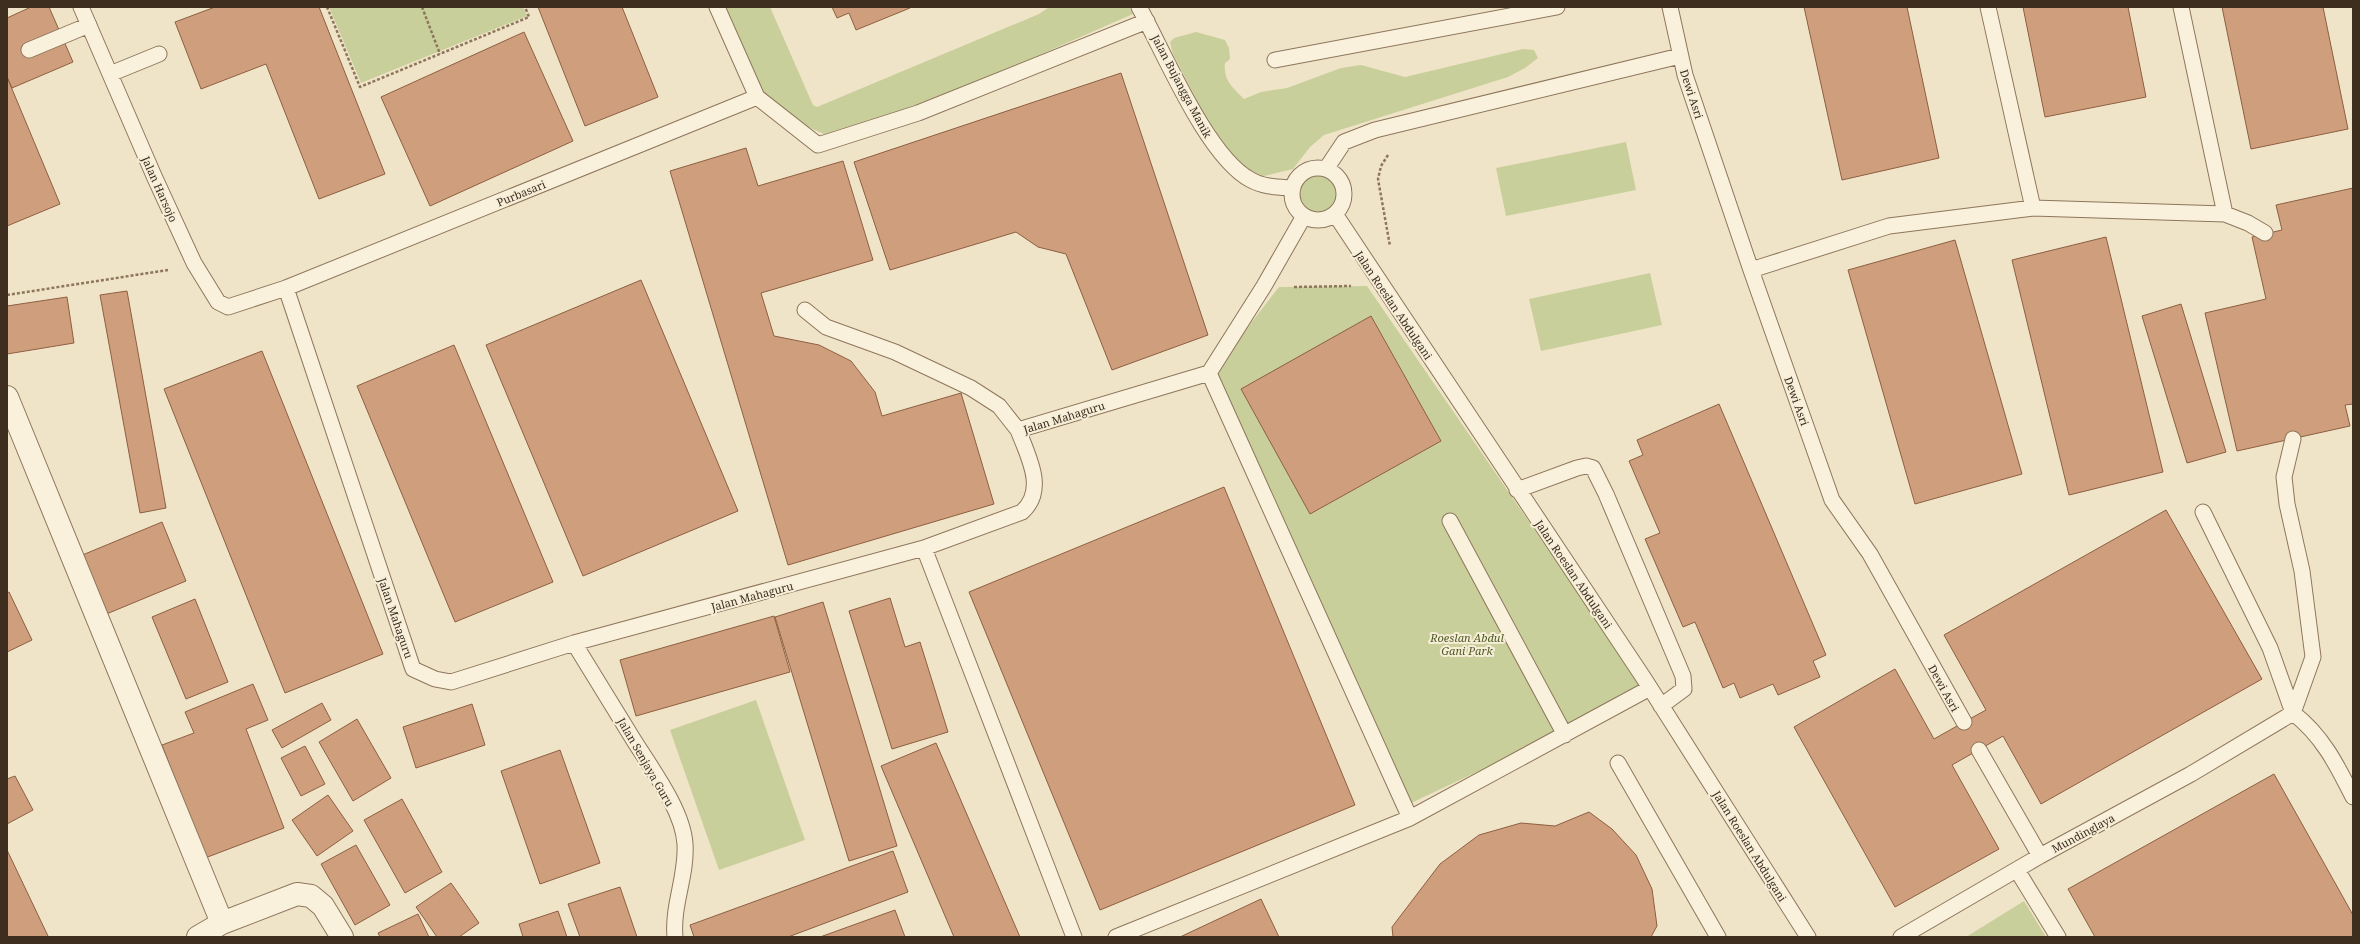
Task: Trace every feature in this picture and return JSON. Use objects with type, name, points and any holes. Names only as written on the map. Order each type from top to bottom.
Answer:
[{"type":"street","points":[[7,397],[222,923]]},
{"type":"street","points":[[198,937],[222,923],[302,894],[311,896],[323,906],[342,937]]},
{"type":"lane","name":"Jalan Harsojo","points":[[81,7],[194,263],[218,302],[228,308],[286,288]]},
{"type":"lane","points":[[717,7],[757,97],[818,145],[918,113],[1147,21]]},
{"type":"lane","name":"Jalan Bujangga Manik","points":[[1139,7],[1210,140],[1241,174],[1250,180],[1260,184],[1292,188]]},
{"type":"lane","points":[[1275,60],[1508,12],[1557,7]]},
{"type":"lane","name":"Dewi Asri","points":[[1670,7],[1680,56],[1751,270],[1832,500],[1870,554],[1964,722]]},
{"type":"lane","points":[[1988,7],[2033,208]]},
{"type":"lane","points":[[2181,7],[2225,214]]},
{"type":"lane","points":[[29,50],[89,25]]},
{"type":"lane","points":[[110,74],[159,54]]},
{"type":"lane","points":[[1326,169],[1344,142],[1375,130],[1680,56]]},
{"type":"lane","name":"Purbasari","points":[[286,288],[757,97]]},
{"type":"lane","points":[[1316,168],[1326,169],[1336,176],[1342,184],[1344,195],[1341,206],[1335,214],[1325,219],[1315,220],[1304,216],[1296,208],[1292,199],[1292,188],[1297,178],[1306,171],[1316,168]]},
{"type":"lane","points":[[1751,270],[1889,226],[2033,208],[2225,214],[2248,223],[2265,233]]},
{"type":"lane","name":"Jalan Roeslan Abdulgani","points":[[1335,214],[1650,688],[1808,937]]},
{"type":"lane","points":[[1304,216],[1264,286],[1209,373],[1410,818]]},
{"type":"lane","name":"Jalan Mahaguru","points":[[286,288],[413,669],[435,679],[451,682],[574,643],[924,548],[1022,512],[1030,506],[1034,497],[1034,469],[1018,430],[1209,373]]},
{"type":"lane","points":[[805,310],[826,327],[895,352],[971,388],[998,406],[1018,430]]},
{"type":"lane","points":[[2293,713],[2312,657],[2302,571],[2287,504],[2284,477],[2294,439]]},
{"type":"lane","points":[[1517,490],[1577,468],[1586,466],[1593,468],[1683,676],[1684,689],[1661,706]]},
{"type":"lane","points":[[2203,512],[2270,648],[2293,713],[2308,724],[2324,743],[2353,797]]},
{"type":"lane","points":[[1450,521],[1565,735]]},
{"type":"lane","points":[[924,548],[1074,937]]},
{"type":"lane","name":"Jalan Senjaya Guru","points":[[574,643],[663,788],[682,828],[685,843],[685,868],[674,923],[675,937]]},
{"type":"lane","points":[[1116,937],[1410,818],[1650,688]]},
{"type":"lane","name":"Mundinglaya","points":[[1901,937],[2040,856],[2191,774],[2293,713]]},
{"type":"lane","points":[[1979,750],[2040,856]]},
{"type":"lane","points":[[1618,763],[1718,937]]},
{"type":"lane","points":[[2017,870],[2058,937]]},
{"type":"path","points":[[327,7],[360,86],[529,17],[525,7]]},
{"type":"path","points":[[422,7],[440,54]]},
{"type":"path","points":[[7,295],[94,280],[153,274],[194,263]]},
{"type":"green space","points":[[329,7],[523,7],[527,16],[361,83]]},
{"type":"green space","points":[[726,7],[770,7],[813,105],[817,107],[1039,14],[1049,7],[1129,7],[1133,14],[989,77],[901,110],[824,134],[808,127],[764,93]]},
{"type":"green space","points":[[1196,32],[1225,40],[1229,48],[1230,59],[1225,63],[1227,79],[1244,99],[1261,92],[1287,88],[1341,68],[1361,65],[1405,77],[1523,49],[1534,50],[1538,58],[1525,68],[1508,77],[1324,135],[1310,147],[1293,169],[1264,176],[1248,172],[1213,131],[1173,54],[1170,42],[1174,38]]},
{"type":"green space","points":[[1626,142],[1636,190],[1506,216],[1496,168]]},
{"type":"green space","points":[[1322,172],[1327,173],[1334,178],[1339,185],[1339,203],[1334,210],[1327,215],[1314,216],[1309,215],[1302,210],[1297,203],[1296,190],[1297,185],[1302,178],[1309,173]]},
{"type":"green space","points":[[1650,273],[1662,325],[1541,351],[1529,299]]},
{"type":"green space","name":"Roeslan Abdul Gani Park","points":[[1367,286],[1646,692],[1407,805],[1213,372],[1279,287]]},
{"type":"green space","points":[[756,700],[805,840],[719,870],[670,730]]},
{"type":"green space","points":[[2024,901],[2046,937],[1966,937]]},
{"type":"building","points":[[31,7],[49,7],[73,62],[12,88],[7,77],[7,18]]},
{"type":"building","points":[[215,7],[319,7],[385,174],[319,199],[266,64],[201,89],[175,22]]},
{"type":"building","points":[[538,7],[622,7],[658,97],[585,126]]},
{"type":"building","points":[[832,7],[910,8],[856,30],[849,13],[837,18]]},
{"type":"building","points":[[1804,7],[1907,7],[1939,158],[1842,180]]},
{"type":"building","points":[[2023,7],[2128,7],[2146,97],[2045,117]]},
{"type":"building","points":[[2222,7],[2323,7],[2348,129],[2251,149]]},
{"type":"building","points":[[524,32],[573,141],[430,206],[381,97]]},
{"type":"building","points":[[1121,73],[1208,335],[1112,370],[1066,254],[1038,247],[1016,232],[890,270],[854,162]]},
{"type":"building","points":[[7,77],[60,204],[7,226]]},
{"type":"building","points":[[746,148],[758,186],[843,161],[873,260],[761,293],[774,336],[819,345],[851,361],[875,392],[882,416],[961,393],[994,504],[788,565],[670,171]]},
{"type":"building","points":[[2353,188],[2353,404],[2345,405],[2350,426],[2237,451],[2205,313],[2266,299],[2252,237],[2282,230],[2276,205]]},
{"type":"building","points":[[2106,237],[2163,472],[2069,495],[2012,260]]},
{"type":"building","points":[[1955,240],[2022,474],[1915,504],[1848,270]]},
{"type":"building","points":[[641,280],[738,511],[583,576],[486,345]]},
{"type":"building","points":[[127,291],[166,508],[140,513],[100,295]]},
{"type":"building","points":[[67,297],[74,343],[7,354],[7,306]]},
{"type":"building","points":[[2181,304],[2226,452],[2187,463],[2142,316]]},
{"type":"building","points":[[1371,316],[1441,441],[1310,514],[1241,389]]},
{"type":"building","points":[[454,345],[553,582],[455,622],[357,386]]},
{"type":"building","points":[[262,351],[383,654],[285,693],[164,389]]},
{"type":"building","points":[[1719,404],[1826,655],[1813,661],[1820,677],[1778,695],[1773,684],[1740,698],[1734,683],[1723,688],[1695,622],[1683,627],[1645,539],[1660,533],[1629,461],[1643,455],[1637,440]]},
{"type":"building","points":[[1224,487],[1355,805],[1100,910],[969,592]]},
{"type":"building","points":[[2166,510],[2262,679],[2041,804],[2003,736],[1952,765],[1999,849],[1895,907],[1794,727],[1895,669],[1934,739],[1986,710],[1944,635]]},
{"type":"building","points":[[162,522],[186,581],[104,615],[80,556]]},
{"type":"building","points":[[9,592],[32,640],[7,652],[7,593]]},
{"type":"building","points":[[890,598],[905,647],[920,642],[948,732],[892,749],[849,611]]},
{"type":"building","points":[[195,599],[228,682],[186,699],[152,617]]},
{"type":"building","points":[[823,602],[897,846],[849,861],[775,617]]},
{"type":"building","points":[[774,616],[790,672],[636,716],[620,660]]},
{"type":"building","points":[[253,684],[268,720],[246,729],[284,828],[205,858],[162,745],[194,733],[185,712]]},
{"type":"building","points":[[322,703],[331,720],[282,748],[272,730]]},
{"type":"building","points":[[472,704],[485,745],[416,768],[403,727]]},
{"type":"building","points":[[357,719],[391,778],[353,801],[319,742]]},
{"type":"building","points":[[936,743],[1020,937],[954,937],[881,766]]},
{"type":"building","points":[[305,746],[325,784],[301,796],[281,758]]},
{"type":"building","points":[[560,750],[600,863],[540,884],[501,771]]},
{"type":"building","points":[[2274,774],[2353,915],[2353,937],[2095,937],[2068,889]]},
{"type":"building","points":[[15,776],[33,810],[7,824],[7,779]]},
{"type":"building","points":[[328,795],[353,831],[317,856],[292,820]]},
{"type":"building","points":[[402,799],[442,872],[405,893],[364,820]]},
{"type":"building","points":[[1589,812],[1612,829],[1636,855],[1652,889],[1657,926],[1651,937],[1393,937],[1392,927],[1440,864],[1479,835],[1521,823],[1555,826]]},
{"type":"building","points":[[356,845],[390,905],[355,925],[321,864]]},
{"type":"building","points":[[7,850],[48,936],[46,937],[7,937]]},
{"type":"building","points":[[893,851],[908,892],[788,937],[694,937],[690,925]]},
{"type":"building","points":[[451,883],[479,923],[459,937],[437,937],[416,907]]},
{"type":"building","points":[[620,887],[637,937],[580,937],[568,904]]},
{"type":"building","points":[[1261,899],[1279,937],[1180,937]]},
{"type":"building","points":[[895,910],[905,937],[820,937]]},
{"type":"building","points":[[558,911],[567,937],[523,937],[519,924]]},
{"type":"building","points":[[418,914],[429,937],[380,937],[378,933]]}]
